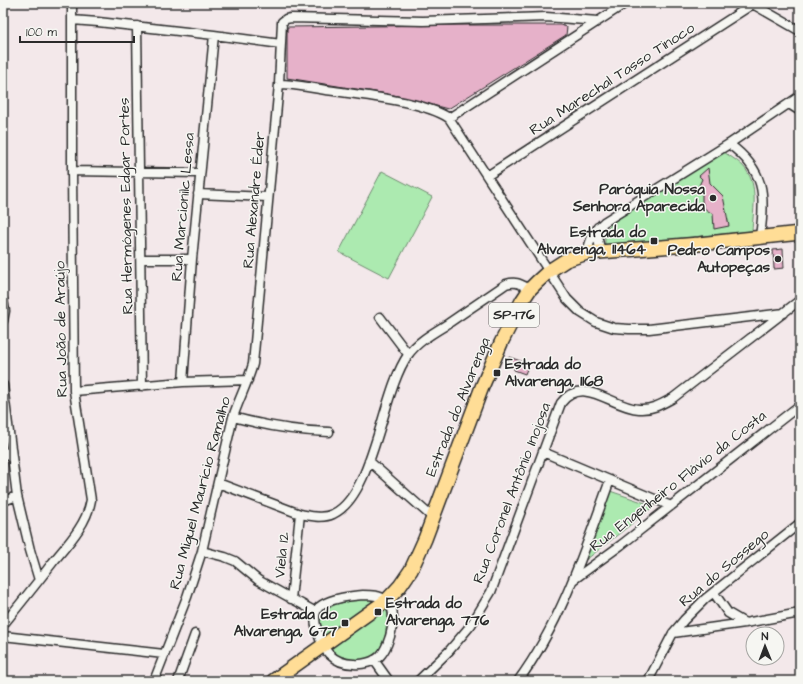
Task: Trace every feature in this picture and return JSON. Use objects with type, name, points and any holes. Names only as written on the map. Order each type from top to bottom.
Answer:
[{"type":"main road","name":"Estrada do Alvarenga","points":[[273,681],[387,600],[412,570],[482,387],[501,342],[530,290],[549,272],[566,260],[587,253],[699,244],[760,236],[800,233]]},
{"type":"street","name":"Rua João de Araújo","points":[[3,625],[85,519],[91,500],[90,485],[74,391],[72,3]]},
{"type":"street","points":[[449,118],[626,3]]},
{"type":"street","points":[[752,4],[800,31]]},
{"type":"street","name":"Rua Marechal Tasso Tinoco","points":[[487,176],[752,4]]},
{"type":"street","name":"Rua Alexandre Éder","points":[[248,380],[253,364],[267,197],[279,84],[282,22],[291,18],[423,21],[546,17],[598,21]]},
{"type":"street","points":[[72,20],[137,26],[281,44]]},
{"type":"street","name":"Rua Hermógenes Edgar Portes","points":[[137,26],[142,386]]},
{"type":"street","name":"Rua Marcionilc Lessa","points":[[183,382],[192,259],[214,35]]},
{"type":"street","points":[[279,84],[369,96],[442,113],[449,118],[567,299],[580,312],[596,322],[614,328],[649,329],[784,313]]},
{"type":"street","points":[[587,253],[592,236],[598,227],[604,222],[729,144],[800,96]]},
{"type":"street","points":[[789,104],[800,111]]},
{"type":"street","points":[[729,144],[746,157],[754,168],[759,179],[764,211],[760,236]]},
{"type":"street","points":[[72,171],[200,173]]},
{"type":"street","points":[[198,194],[267,197]]},
{"type":"street","points":[[598,227],[598,240],[601,252]]},
{"type":"street","points":[[141,259],[192,259]]},
{"type":"street","points":[[218,483],[300,514],[323,516],[333,514],[351,497],[360,482],[369,461],[395,381],[408,354],[429,336],[506,284],[513,282],[519,283],[530,290]]},
{"type":"street","points":[[3,300],[3,321]]},
{"type":"street","name":"Rua Coronel Antônio Inojosa","points":[[418,681],[450,652],[471,625],[491,592],[561,403],[566,397],[573,393],[584,391],[637,409],[650,409],[674,398],[800,300]]},
{"type":"street","points":[[380,317],[408,354]]},
{"type":"street","points":[[74,391],[183,382],[248,380]]},
{"type":"street","name":"Rua Miguel Maurício Ramalho","points":[[154,681],[187,597],[202,551],[233,417],[239,399],[248,380]]},
{"type":"street","points":[[3,385],[17,496],[28,543],[39,580]]},
{"type":"street","name":"Rua Engenheiro Flávio da Costa","points":[[573,580],[622,545],[800,405]]},
{"type":"street","points":[[233,417],[280,429],[329,432]]},
{"type":"street","points":[[3,451],[12,459]]},
{"type":"street","points":[[543,452],[671,506]]},
{"type":"street","points":[[369,461],[432,517]]},
{"type":"street","points":[[518,681],[530,665],[550,630],[573,580],[610,480]]},
{"type":"street","points":[[3,501],[17,496]]},
{"type":"street","name":"Viela 12","points":[[292,599],[300,514]]},
{"type":"street","name":"Rua do Sossego","points":[[648,681],[673,634],[684,620],[705,599],[800,523]]},
{"type":"street","points":[[202,551],[235,561],[258,580],[316,612]]},
{"type":"street","points":[[714,593],[728,613],[745,623]]},
{"type":"street","points":[[350,596],[375,596],[387,600],[391,607],[393,618],[392,627],[386,648],[380,656],[364,664],[354,664],[339,661],[330,655],[322,646],[316,623],[316,612],[319,607],[326,603],[350,596]]},
{"type":"street","points":[[673,634],[800,614]]},
{"type":"street","points":[[178,681],[195,634]]},
{"type":"street","points":[[3,636],[164,654]]},
{"type":"street","points":[[374,660],[389,681]]},
{"type":"green space","points":[[722,151],[743,166],[751,179],[754,193],[752,231],[605,246],[605,232],[612,223]]},
{"type":"green space","points":[[382,171],[432,197],[389,278],[339,252]]},
{"type":"green space","points":[[610,491],[654,506],[582,563]]},
{"type":"green space","points":[[355,599],[377,599],[384,603],[388,615],[385,637],[380,649],[371,658],[354,662],[340,659],[326,646],[320,621],[324,612],[334,605]]},
{"type":"building","points":[[560,25],[567,27],[566,35],[448,109],[394,95],[287,78],[287,27]]},
{"type":"building","name":"Paróquia Nossa Senhora Aparecida","points":[[708,168],[710,183],[723,196],[729,226],[714,229],[713,214],[705,209],[702,201],[702,192],[697,190],[702,179],[699,176]]},
{"type":"building","name":"Pedro Campos Autopeças","points":[[783,249],[784,268],[774,269],[773,250]]},
{"type":"building","points":[[509,357],[529,364],[525,374],[514,370],[514,368],[507,365]]},
{"type":"place","name":"Paróquia Nossa Senhora Aparecida","points":[[713,198]]},
{"type":"place","name":"Estrada do Alvarenga, 11464","points":[[654,241]]},
{"type":"place","name":"Pedro Campos Autopeças","points":[[778,259]]},
{"type":"place","name":"Estrada do Alvarenga, 1168","points":[[497,373]]},
{"type":"place","name":"Estrada do Alvarenga, 776","points":[[378,612]]},
{"type":"place","name":"Estrada do Alvarenga, 677","points":[[345,623]]}]
